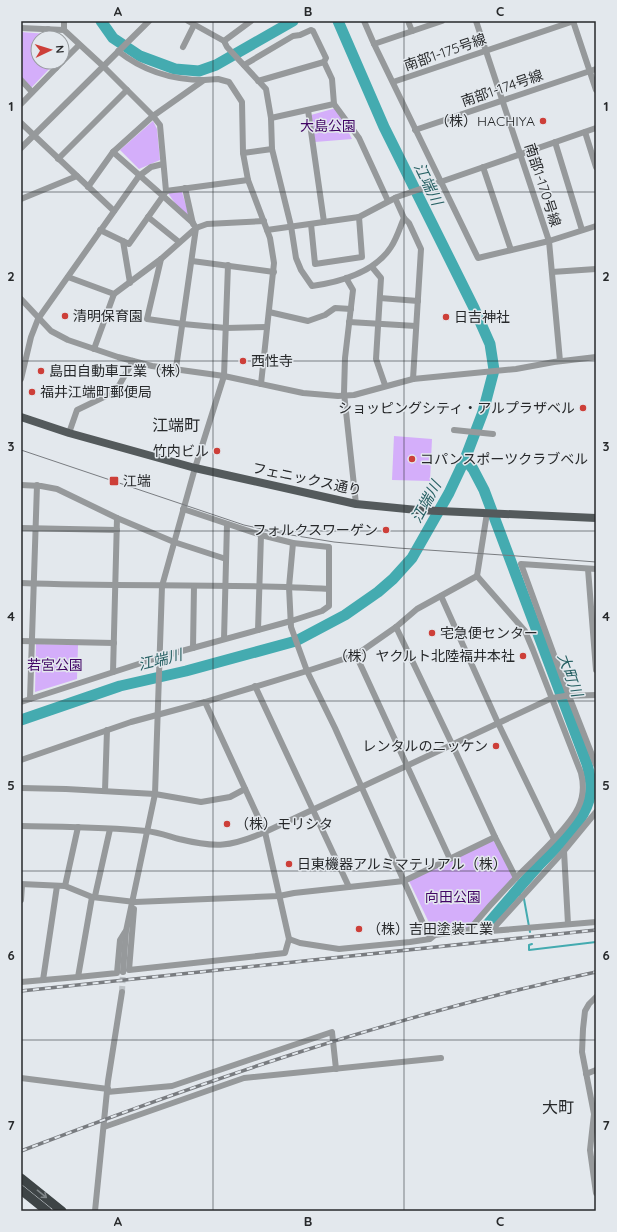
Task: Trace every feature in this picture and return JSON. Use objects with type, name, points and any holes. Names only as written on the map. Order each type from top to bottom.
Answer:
[{"type":"highway","points":[[21,1178],[62,1211]]},
{"type":"highway","points":[[21,1190],[47,1211]]},
{"type":"main road","name":"フェニックス通り","points":[[21,417],[69,434],[195,468],[356,504],[417,510],[596,518]]},
{"type":"street","points":[[32,28],[33,21]]},
{"type":"street","points":[[21,28],[64,30],[64,21]]},
{"type":"street","points":[[21,148],[149,21]]},
{"type":"street","points":[[188,21],[226,44],[266,89],[271,118],[272,149],[291,226],[296,258],[301,270],[312,286],[346,278],[372,267],[391,247],[404,218]]},
{"type":"street","points":[[364,21],[438,182],[478,258],[549,241],[596,226]]},
{"type":"street","points":[[408,21],[412,31]]},
{"type":"street","points":[[374,44],[442,21]]},
{"type":"street","name":"南部1-170号線","points":[[476,21],[549,241],[560,361]]},
{"type":"street","points":[[573,21],[593,70],[596,90]]},
{"type":"street","name":"南部1-175号線","points":[[393,82],[573,21]]},
{"type":"street","points":[[226,44],[247,22]]},
{"type":"street","points":[[182,47],[194,25]]},
{"type":"street","points":[[242,63],[292,36],[300,35],[311,30],[313,31],[326,58],[324,62],[332,79],[334,104],[360,138],[388,200]]},
{"type":"street","points":[[70,36],[103,66],[160,124],[164,193],[129,244],[100,230]]},
{"type":"street","points":[[70,54],[79,45]]},
{"type":"street","points":[[120,50],[128,58],[154,72],[174,78],[204,80],[218,79],[229,82],[242,102],[243,153],[248,180],[267,230],[274,263],[270,312],[261,384]]},
{"type":"street","points":[[258,81],[324,62]]},
{"type":"street","points":[[21,104],[54,70]]},
{"type":"street","name":"南部1-174号線","points":[[415,130],[593,70]]},
{"type":"street","points":[[21,80],[32,92]]},
{"type":"street","points":[[88,186],[113,152],[153,116],[204,80]]},
{"type":"street","points":[[58,159],[127,90]]},
{"type":"street","points":[[271,118],[334,104]]},
{"type":"street","points":[[308,110],[324,222]]},
{"type":"street","points":[[21,123],[114,211]]},
{"type":"street","points":[[267,230],[360,217],[388,200],[596,128]]},
{"type":"street","points":[[585,132],[596,167]]},
{"type":"street","points":[[555,142],[582,230]]},
{"type":"street","points":[[243,153],[272,149]]},
{"type":"street","points":[[113,152],[138,176],[164,193],[195,226]]},
{"type":"street","points":[[21,379],[31,337],[38,319],[138,176],[152,167],[163,164]]},
{"type":"street","points":[[483,167],[511,250]]},
{"type":"street","points":[[21,199],[77,176]]},
{"type":"street","points":[[164,193],[185,188],[248,180]]},
{"type":"street","points":[[176,368],[192,261],[195,226],[185,188]]},
{"type":"street","points":[[395,198],[421,249],[413,379]]},
{"type":"street","points":[[148,217],[179,242]]},
{"type":"street","points":[[311,224],[315,264],[362,257],[360,217]]},
{"type":"street","points":[[94,349],[114,294],[161,259],[195,226],[264,221]]},
{"type":"street","points":[[124,241],[130,283]]},
{"type":"street","points":[[161,259],[148,319],[226,328],[267,327]]},
{"type":"street","points":[[192,261],[274,272]]},
{"type":"street","points":[[123,972],[127,927],[134,902],[155,794],[159,715],[162,586],[195,468],[224,376],[228,265]]},
{"type":"street","points":[[372,267],[381,278],[376,359],[385,386]]},
{"type":"street","points":[[552,272],[596,268]]},
{"type":"street","points":[[68,277],[114,294]]},
{"type":"street","points":[[346,278],[353,290],[345,358],[345,396],[356,504]]},
{"type":"street","points":[[380,298],[418,301]]},
{"type":"street","points":[[21,299],[38,319],[51,331],[68,340],[94,349],[152,366],[176,368],[224,376],[303,393],[345,396],[354,395],[413,379],[513,369],[596,357]]},
{"type":"street","points":[[270,312],[308,321],[325,315],[335,308],[351,309]]},
{"type":"street","points":[[349,322],[416,326]]},
{"type":"street","points":[[69,434],[77,410],[117,389],[133,361]]},
{"type":"street","points":[[454,430],[493,434]]},
{"type":"street","points":[[21,485],[37,485],[57,489],[117,518],[174,542],[226,559]]},
{"type":"street","points":[[30,699],[37,485]]},
{"type":"street","points":[[21,702],[160,657],[258,630],[291,624],[322,611],[329,606],[329,547],[293,543],[261,535],[183,509]]},
{"type":"street","points":[[477,576],[487,513]]},
{"type":"street","points":[[113,672],[117,518]]},
{"type":"street","points":[[224,639],[227,524]]},
{"type":"street","points":[[21,528],[117,530]]},
{"type":"street","points":[[258,630],[261,535]]},
{"type":"street","points":[[293,543],[289,587],[291,624],[306,669],[335,728],[360,787],[430,939]]},
{"type":"street","points":[[596,569],[521,564],[567,696],[596,765]]},
{"type":"street","points":[[588,569],[596,670]]},
{"type":"street","points":[[21,760],[107,730],[205,702],[306,669],[356,655],[396,627],[417,609],[477,576]]},
{"type":"street","points":[[289,940],[300,943],[339,948],[410,942],[430,939],[435,935],[469,930],[554,839],[575,815],[579,808],[584,783],[554,697],[525,631],[477,576]]},
{"type":"street","points":[[21,583],[116,586],[259,586],[329,589]]},
{"type":"street","points":[[193,648],[194,586]]},
{"type":"street","points":[[441,596],[498,722],[554,839]]},
{"type":"street","points":[[396,627],[495,837],[516,878]]},
{"type":"street","points":[[21,641],[114,643]]},
{"type":"street","points":[[356,655],[450,859]]},
{"type":"street","points":[[255,686],[349,887]]},
{"type":"street","points":[[21,826],[78,826],[148,831],[198,844],[230,844],[265,832],[554,697],[596,695]]},
{"type":"street","points":[[134,902],[129,970],[285,954],[289,940],[265,832],[205,702]]},
{"type":"street","points":[[105,791],[107,730]]},
{"type":"street","points":[[21,788],[155,794],[201,802],[230,797],[245,789]]},
{"type":"street","points":[[596,812],[564,851],[491,931],[596,922]]},
{"type":"street","points":[[65,886],[78,826]]},
{"type":"street","points":[[78,976],[94,896],[110,828]]},
{"type":"street","points":[[21,900],[22,884],[65,886],[94,896],[134,902],[278,896],[404,881],[495,837]]},
{"type":"street","points":[[564,851],[568,924]]},
{"type":"street","points":[[43,980],[57,886]]},
{"type":"street","points":[[21,982],[117,973],[120,940],[127,927]]},
{"type":"street","points":[[95,1211],[107,1091],[122,992]]},
{"type":"street","points":[[596,997],[589,1004],[584,1017],[582,1052],[595,1114],[590,1150],[596,1193]]},
{"type":"street","points":[[21,1078],[107,1091],[172,1086],[332,1032],[336,1069]]},
{"type":"street","points":[[104,1127],[244,1078],[441,1058]]},
{"type":"street","points":[[586,1074],[596,1070]]},
{"type":"green space","points":[[21,32],[30,33],[30,70],[48,70],[31,88],[21,77]]},
{"type":"green space","name":"大島公園","points":[[336,108],[352,139],[315,142],[311,115]]},
{"type":"green space","points":[[153,121],[157,129],[160,160],[139,169],[120,150]]},
{"type":"green space","points":[[182,192],[190,219],[177,206],[168,193]]},
{"type":"green space","name":"コパンスポーツクラブベル","points":[[394,436],[432,439],[430,481],[392,480]]},
{"type":"green space","name":"若宮公園","points":[[36,644],[78,645],[77,679],[35,692]]},
{"type":"green space","name":"向田公園","points":[[493,840],[516,878],[469,930],[435,935],[409,881]]},
{"type":"waterway","points":[[101,21],[113,38],[140,56],[175,69],[199,71],[216,65],[293,21]]},
{"type":"waterway","name":"江端川","points":[[21,720],[120,686],[186,671],[296,641],[345,615],[378,592],[393,579],[412,558],[449,493],[465,459],[483,412],[494,370],[490,344],[474,308],[384,127],[338,21]]},
{"type":"waterway","name":"大町川","points":[[465,459],[473,469],[484,490],[587,764],[591,786],[586,809],[575,827],[532,872],[487,925]]},
{"type":"waterway","points":[[516,891],[524,899],[530,932]]},
{"type":"waterway","points":[[532,944],[529,945],[529,950],[596,942]]},
{"type":"tunnel","points":[[122,992],[123,972]]},
{"type":"tram line","points":[[21,450],[244,525],[285,534],[334,542],[398,548],[596,562]]},
{"type":"railway","points":[[21,991],[596,930]]},
{"type":"railway","points":[[21,1151],[162,1099],[305,1050],[449,1008],[596,972]]},
{"type":"place","name":"（株）HACHIYA","points":[[543,121]]},
{"type":"place","name":"清明保育園","points":[[65,316]]},
{"type":"place","name":"日吉神社","points":[[446,317]]},
{"type":"place","name":"西性寺","points":[[243,361]]},
{"type":"place","name":"島田自動車工業（株）","points":[[41,371]]},
{"type":"place","name":"福井江端町郵便局","points":[[32,392]]},
{"type":"place","name":"ショッピングシティ・アルプラザベル","points":[[583,408]]},
{"type":"place","name":"竹内ビル","points":[[217,451]]},
{"type":"place","name":"コパンスポーツクラブベル","points":[[412,459]]},
{"type":"place","name":"江端","points":[[114,481]]},
{"type":"place","name":"フォルクスワーゲン","points":[[386,530]]},
{"type":"place","name":"宅急便センター","points":[[432,633]]},
{"type":"place","name":"（株）ヤクルト北陸福井本社","points":[[523,656]]},
{"type":"place","name":"レンタルのニッケン","points":[[496,746]]},
{"type":"place","name":"（株）モリシタ","points":[[227,824]]},
{"type":"place","name":"日東機器アルミマテリアル（株）","points":[[289,864]]},
{"type":"place","name":"（株）吉田塗装工業","points":[[359,929]]},
{"type":"district","name":"江端町","points":[[176,425]]},
{"type":"district","name":"大町","points":[[558,1107]]}]
